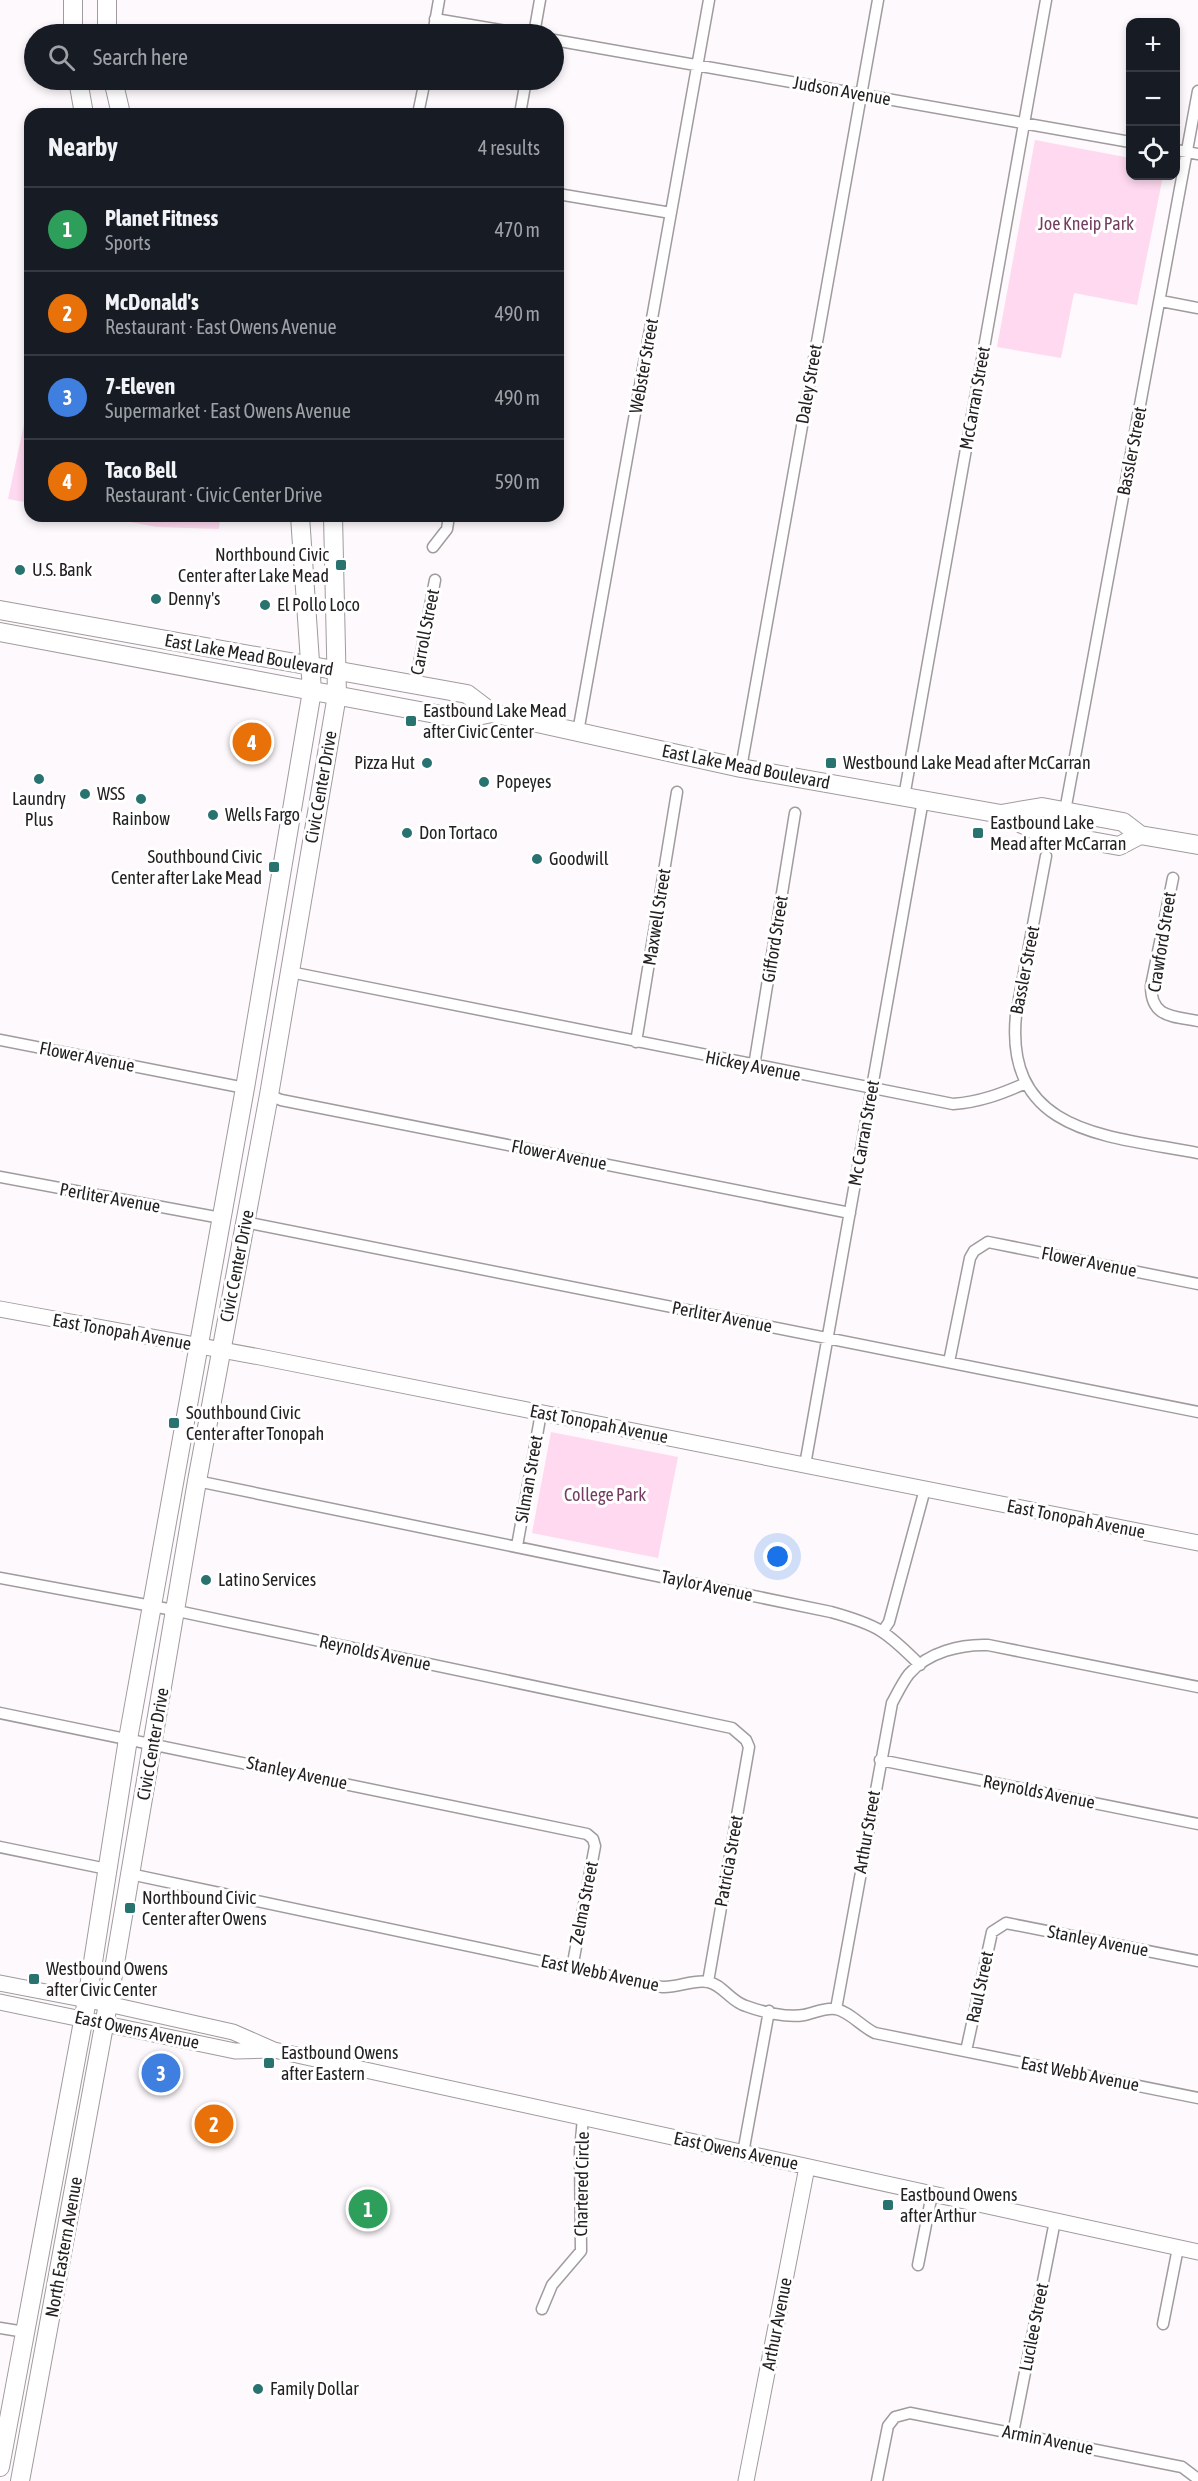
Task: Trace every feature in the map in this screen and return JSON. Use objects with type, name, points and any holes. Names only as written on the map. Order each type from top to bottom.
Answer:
[{"type":"main road","points":[[73,0],[73,24]]},
{"type":"main road","points":[[107,0],[107,24]]},
{"type":"main road","points":[[80,90],[83,108]]},
{"type":"main road","points":[[115,90],[120,108]]},
{"type":"main road","name":"Civic Center Drive","points":[[86,2009],[106,1869],[245,1088],[312,691],[300,522]]},
{"type":"main road","name":"Civic Center Drive","points":[[107,2013],[197,1481],[269,1095],[337,695],[333,522]]},
{"type":"main road","name":"East Lake Mead Boulevard","points":[[0,610],[467,694],[492,713]]},
{"type":"main road","name":"East Lake Mead Boulevard","points":[[0,632],[462,719],[492,713],[741,768],[1001,814],[1037,831],[1119,846],[1140,835]]},
{"type":"main road","name":"East Lake Mead Boulevard","points":[[1001,814],[1042,807],[1124,822],[1140,835],[1198,845]]},
{"type":"main road","points":[[256,1024],[257,1078],[263,1091],[269,1095]]},
{"type":"main road","points":[[245,1088],[254,1105],[251,1143],[256,1164]]},
{"type":"main road","name":"North Eastern Avenue","points":[[0,2467],[86,2009]]},
{"type":"main road","name":"North Eastern Avenue","points":[[20,2481],[107,2013]]},
{"type":"main road","points":[[39,2258],[46,2271],[43,2300],[53,2305]]},
{"type":"main road","points":[[25,2332],[31,2335],[33,2341],[30,2367],[38,2384]]},
{"type":"street","points":[[434,24],[439,0]]},
{"type":"street","points":[[536,24],[540,0]]},
{"type":"street","name":"Webster Street","points":[[578,732],[709,0]]},
{"type":"street","name":"Daley Street","points":[[741,768],[878,0]]},
{"type":"street","name":"McCarran Street","points":[[904,797],[1046,0]]},
{"type":"street","points":[[435,19],[465,24]]},
{"type":"street","name":"Judson Avenue","points":[[564,42],[1126,141]]},
{"type":"street","points":[[419,108],[423,90]]},
{"type":"street","points":[[521,108],[524,90]]},
{"type":"street","name":"Bassler Street","points":[[1065,811],[1198,91]]},
{"type":"street","points":[[564,195],[671,213]]},
{"type":"street","points":[[1161,301],[1198,308]]},
{"type":"street","points":[[433,547],[447,529],[448,522]]},
{"type":"street","name":"Carroll Street","points":[[415,685],[435,580]]},
{"type":"street","name":"Maxwell Street","points":[[636,1042],[677,792]]},
{"type":"street","name":"Mc Carran Street","points":[[805,1465],[923,800]]},
{"type":"street","name":"Gifford Street","points":[[754,1066],[795,813]]},
{"type":"street","name":"Bassler Street","points":[[1026,1083],[1018,1065],[1014,1036],[1046,856]]},
{"type":"street","name":"Crawford Street","points":[[1173,878],[1151,986],[1155,1006],[1162,1013],[1198,1021]]},
{"type":"street","name":"Hickey Avenue","points":[[290,972],[953,1104],[976,1102],[1026,1083]]},
{"type":"street","name":"Flower Avenue","points":[[0,1040],[245,1088]]},
{"type":"street","points":[[1026,1083],[1038,1101],[1050,1112],[1074,1127],[1198,1153]]},
{"type":"street","name":"Flower Avenue","points":[[269,1095],[281,1100],[850,1213]]},
{"type":"street","name":"Perliter Avenue","points":[[0,1178],[221,1218]]},
{"type":"street","name":"Perliter Avenue","points":[[245,1222],[1198,1412]]},
{"type":"street","name":"Flower Avenue","points":[[949,1362],[970,1258],[974,1251],[988,1242],[1198,1284]]},
{"type":"street","name":"East Tonopah Avenue","points":[[0,1310],[199,1345],[1198,1543]]},
{"type":"street","name":"Silman Street","points":[[517,1546],[541,1413]]},
{"type":"street","name":"Taylor Avenue","points":[[197,1481],[831,1612],[868,1622],[892,1636],[920,1665]]},
{"type":"street","points":[[883,1631],[889,1622],[925,1489]]},
{"type":"street","name":"Reynolds Avenue","points":[[0,1578],[152,1606],[732,1728],[746,1740]]},
{"type":"street","points":[[920,1665],[936,1654],[969,1644],[988,1645],[1198,1687]]},
{"type":"street","name":"Arthur Street","points":[[836,2009],[892,1703],[910,1674],[920,1665]]},
{"type":"street","name":"Stanley Avenue","points":[[0,1713],[587,1834],[593,1839]]},
{"type":"street","name":"Patricia Street","points":[[708,1982],[749,1748],[746,1740]]},
{"type":"street","name":"Reynolds Avenue","points":[[880,1760],[1198,1824]]},
{"type":"street","name":"Zelma Street","points":[[572,1968],[595,1846],[593,1839]]},
{"type":"street","points":[[0,1847],[106,1869]]},
{"type":"street","name":"East Webb Avenue","points":[[130,1874],[662,1988],[708,1982]]},
{"type":"street","name":"Stanley Avenue","points":[[999,1926],[1006,1923],[1198,1961]]},
{"type":"street","name":"Raul Street","points":[[966,2051],[992,1932],[999,1926]]},
{"type":"street","points":[[708,1982],[715,1984],[732,1999],[745,2006],[793,2016],[836,2009]]},
{"type":"street","name":"East Owens Avenue","points":[[0,1983],[235,2051],[274,2050],[1198,2252]]},
{"type":"street","name":"East Owens Avenue","points":[[0,2002],[86,2009]]},
{"type":"street","name":"East Webb Avenue","points":[[836,2009],[875,2033],[1198,2098]]},
{"type":"street","points":[[743,2153],[769,2011]]},
{"type":"street","name":"Chartered Circle","points":[[542,2309],[552,2285],[581,2251],[580,2151],[583,2118]]},
{"type":"street","name":"Arthur Avenue","points":[[746,2481],[807,2167]]},
{"type":"street","points":[[918,2265],[932,2194]]},
{"type":"street","name":"Lucilee Street","points":[[1013,2433],[1055,2221]]},
{"type":"street","points":[[1163,2324],[1178,2248]]},
{"type":"street","points":[[0,2328],[25,2332]]},
{"type":"street","name":"Armin Avenue","points":[[877,2481],[888,2426],[895,2417],[910,2413],[1182,2467],[1198,2479]]},
{"type":"green space","name":"Joe Kneip Park","points":[[1035,140],[1126,157],[1126,180],[1162,180],[1137,305],[1074,293],[1061,358],[997,347]]},
{"type":"green space","points":[[24,424],[24,502],[8,499]]},
{"type":"green space","points":[[130,522],[220,522],[219,529],[157,527]]},
{"type":"green space","name":"College Park","points":[[551,1432],[678,1457],[658,1558],[532,1533]]},
{"type":"place","name":"Northbound Civic Center after Lake Mead","points":[[341,565]]},
{"type":"place","name":"U.S. Bank","points":[[20,570]]},
{"type":"place","name":"Denny's","points":[[156,599]]},
{"type":"place","name":"El Pollo Loco","points":[[265,605]]},
{"type":"place","name":"Eastbound Lake Mead after Civic Center","points":[[411,721]]},
{"type":"place","name":"Taco Bell","points":[[252,742]]},
{"type":"place","name":"Pizza Hut","points":[[427,763]]},
{"type":"place","name":"Westbound Lake Mead after McCarran","points":[[831,763]]},
{"type":"place","name":"Laundry Plus","points":[[39,779]]},
{"type":"place","name":"Popeyes","points":[[484,782]]},
{"type":"place","name":"WSS","points":[[85,794]]},
{"type":"place","name":"Rainbow","points":[[141,799]]},
{"type":"place","name":"Wells Fargo","points":[[213,815]]},
{"type":"place","name":"Don Tortaco","points":[[407,833]]},
{"type":"place","name":"Eastbound Lake Mead after McCarran","points":[[978,833]]},
{"type":"place","name":"Goodwill","points":[[537,859]]},
{"type":"place","name":"Southbound Civic Center after Lake Mead","points":[[274,867]]},
{"type":"place","name":"Southbound Civic Center after Tonopah","points":[[174,1423]]},
{"type":"place","name":"Latino Services","points":[[206,1580]]},
{"type":"place","name":"Northbound Civic Center after Owens","points":[[130,1908]]},
{"type":"place","name":"Westbound Owens after Civic Center","points":[[34,1979]]},
{"type":"place","name":"Eastbound Owens after Eastern","points":[[269,2063]]},
{"type":"place","name":"7-Eleven","points":[[161,2073]]},
{"type":"place","name":"McDonald's","points":[[214,2124]]},
{"type":"place","name":"Eastbound Owens after Arthur","points":[[888,2205]]},
{"type":"place","name":"Planet Fitness","points":[[368,2209]]},
{"type":"place","name":"Family Dollar","points":[[258,2389]]}]
